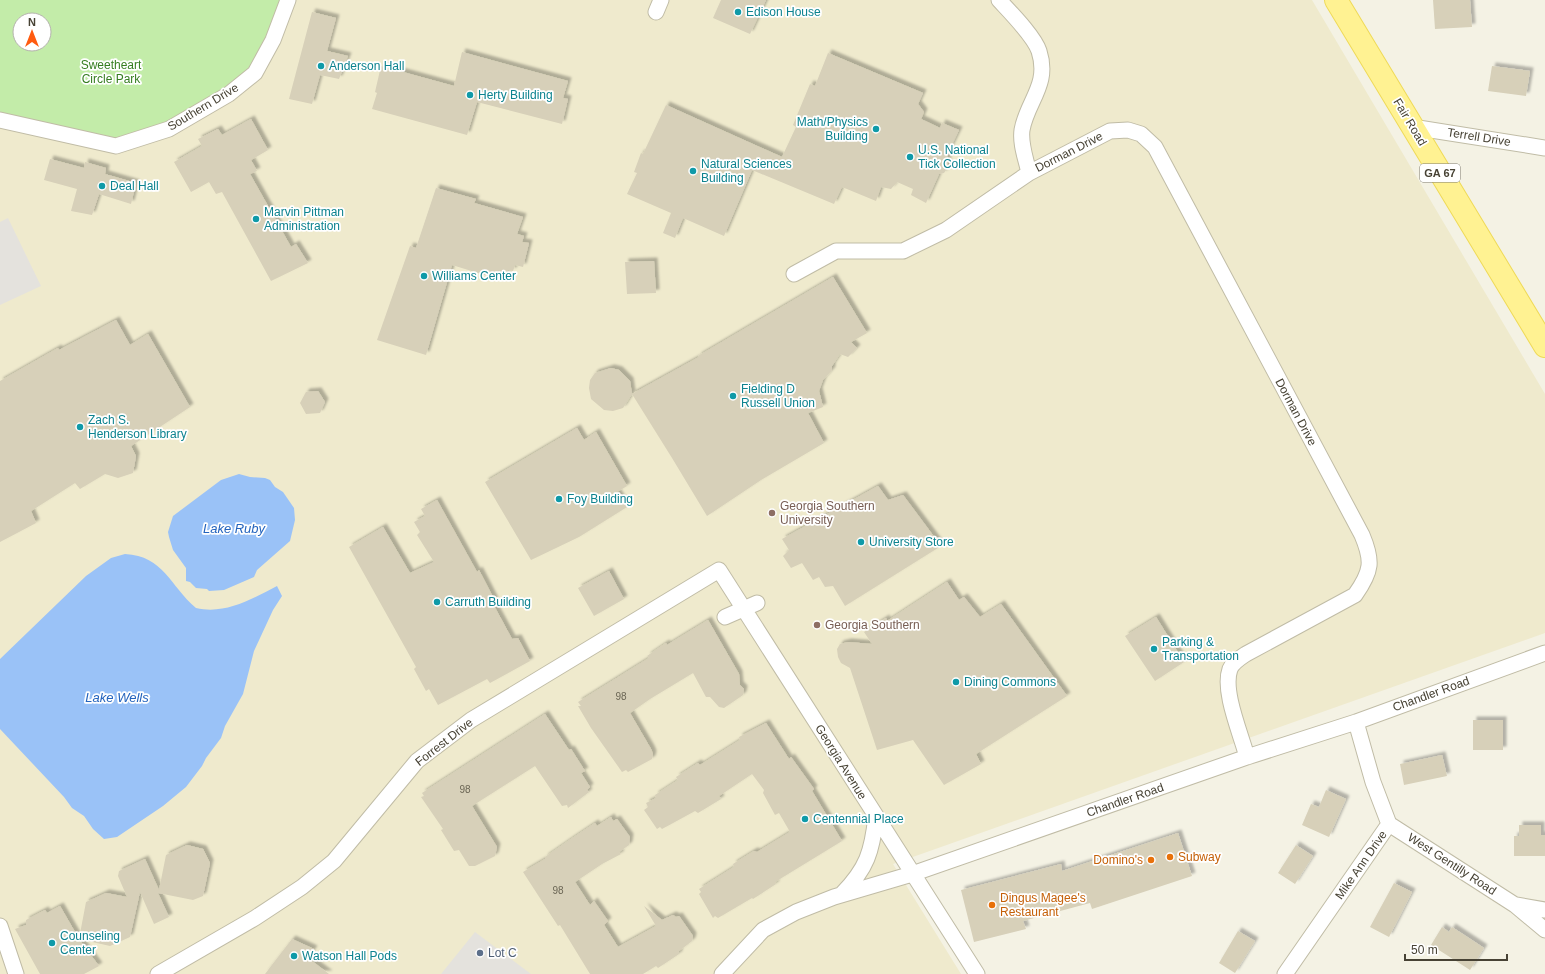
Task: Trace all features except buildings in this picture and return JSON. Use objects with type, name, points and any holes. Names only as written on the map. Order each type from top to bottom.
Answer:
[{"type":"main road","name":"Fair Road","points":[[1336,0],[1545,346]]},
{"type":"street","name":"Southern Drive","points":[[0,120],[116,146],[169,129],[229,94],[255,73],[273,40],[288,0]]},
{"type":"street","name":"Dorman Drive","points":[[999,0],[1026,31],[1039,50],[1042,65],[1042,79],[1022,129],[1022,142],[1029,173]]},
{"type":"street","name":"Terrell Drive","points":[[1412,127],[1545,148]]},
{"type":"street","name":"Dorman Drive","points":[[794,274],[836,251],[904,251],[946,230],[1029,173],[1110,131],[1128,130],[1141,134],[1155,147],[1362,534],[1370,553],[1368,572],[1364,583],[1355,594],[1235,661],[1230,668],[1230,698],[1247,757]]},
{"type":"street","name":"Georgia Avenue","points":[[718,570],[750,606],[876,816],[977,974]]},
{"type":"street","name":"Forrest Drive","points":[[158,974],[255,918],[308,883],[334,862],[417,761],[471,720],[718,570]]},
{"type":"street","points":[[725,617],[750,606]]},
{"type":"street","name":"Chandler Road","points":[[722,974],[763,930],[796,912],[841,895],[912,874],[1247,757],[1356,722],[1545,653]]},
{"type":"street","name":"Mike Ann Drive","points":[[1285,974],[1389,824],[1373,782],[1356,722]]},
{"type":"street","points":[[841,895],[857,879],[864,866],[873,838],[876,816]]},
{"type":"street","name":"West Gentilly Road","points":[[1389,824],[1515,905],[1545,930]]},
{"type":"street","name":"West Gentilly Road","points":[[1515,905],[1545,910]]},
{"type":"street","points":[[0,926],[16,974]]},
{"type":"shaded area","name":"Georgia Southern University","points":[[0,0],[1312,0],[1545,394],[1545,633],[893,864],[961,974],[0,974]]},
{"type":"shaded area","points":[[8,218],[41,286],[0,305],[0,222]]},
{"type":"shaded area","name":"Lot C","points":[[475,932],[531,974],[441,974]]},
{"type":"green space","name":"Sweetheart Circle Park","points":[[0,0],[288,0],[273,40],[229,94],[116,146],[0,120]]},
{"type":"water","name":"Lake Ruby","points":[[239,474],[270,480],[275,487],[283,492],[294,508],[295,520],[290,541],[257,570],[254,577],[224,590],[209,591],[207,589],[196,588],[190,582],[186,581],[186,568],[173,550],[168,532],[173,516],[221,480]]},
{"type":"water","name":"Lake Wells","points":[[125,554],[138,556],[149,560],[158,566],[196,608],[207,610],[228,608],[248,601],[277,586],[282,596],[273,610],[254,651],[243,694],[225,726],[221,738],[202,766],[186,787],[163,806],[117,837],[104,839],[93,829],[84,816],[72,808],[64,797],[0,729],[0,659],[86,576],[111,558]]},
{"type":"place","name":"Edison House","points":[[738,12]]},
{"type":"place","name":"Anderson Hall","points":[[321,66]]},
{"type":"place","name":"Herty Building","points":[[470,95]]},
{"type":"place","name":"Math/Physics Building","points":[[876,129]]},
{"type":"place","name":"U.S. National Tick Collection","points":[[910,157]]},
{"type":"place","name":"Natural Sciences Building","points":[[693,171]]},
{"type":"place","name":"Deal Hall","points":[[102,186]]},
{"type":"place","name":"Marvin Pittman Administration","points":[[256,219]]},
{"type":"place","name":"Williams Center","points":[[424,276]]},
{"type":"place","name":"Fielding D Russell Union","points":[[733,396]]},
{"type":"place","name":"Zach S. Henderson Library","points":[[80,427]]},
{"type":"place","name":"Foy Building","points":[[559,499]]},
{"type":"place","name":"Georgia Southern University","points":[[772,513]]},
{"type":"place","name":"University Store","points":[[861,542]]},
{"type":"place","name":"Carruth Building","points":[[437,602]]},
{"type":"place","name":"Georgia Southern","points":[[817,625]]},
{"type":"place","name":"Parking & Transportation","points":[[1154,649]]},
{"type":"place","name":"Dining Commons","points":[[956,682]]},
{"type":"place","name":"Centennial Place","points":[[805,819]]},
{"type":"place","name":"Subway","points":[[1170,857]]},
{"type":"place","name":"Domino's","points":[[1151,860]]},
{"type":"place","name":"Dingus Magee's Restaurant","points":[[992,905]]},
{"type":"place","name":"Counseling Center","points":[[52,943]]},
{"type":"place","name":"Lot C","points":[[480,953]]},
{"type":"place","name":"Watson Hall Pods","points":[[294,956]]}]
